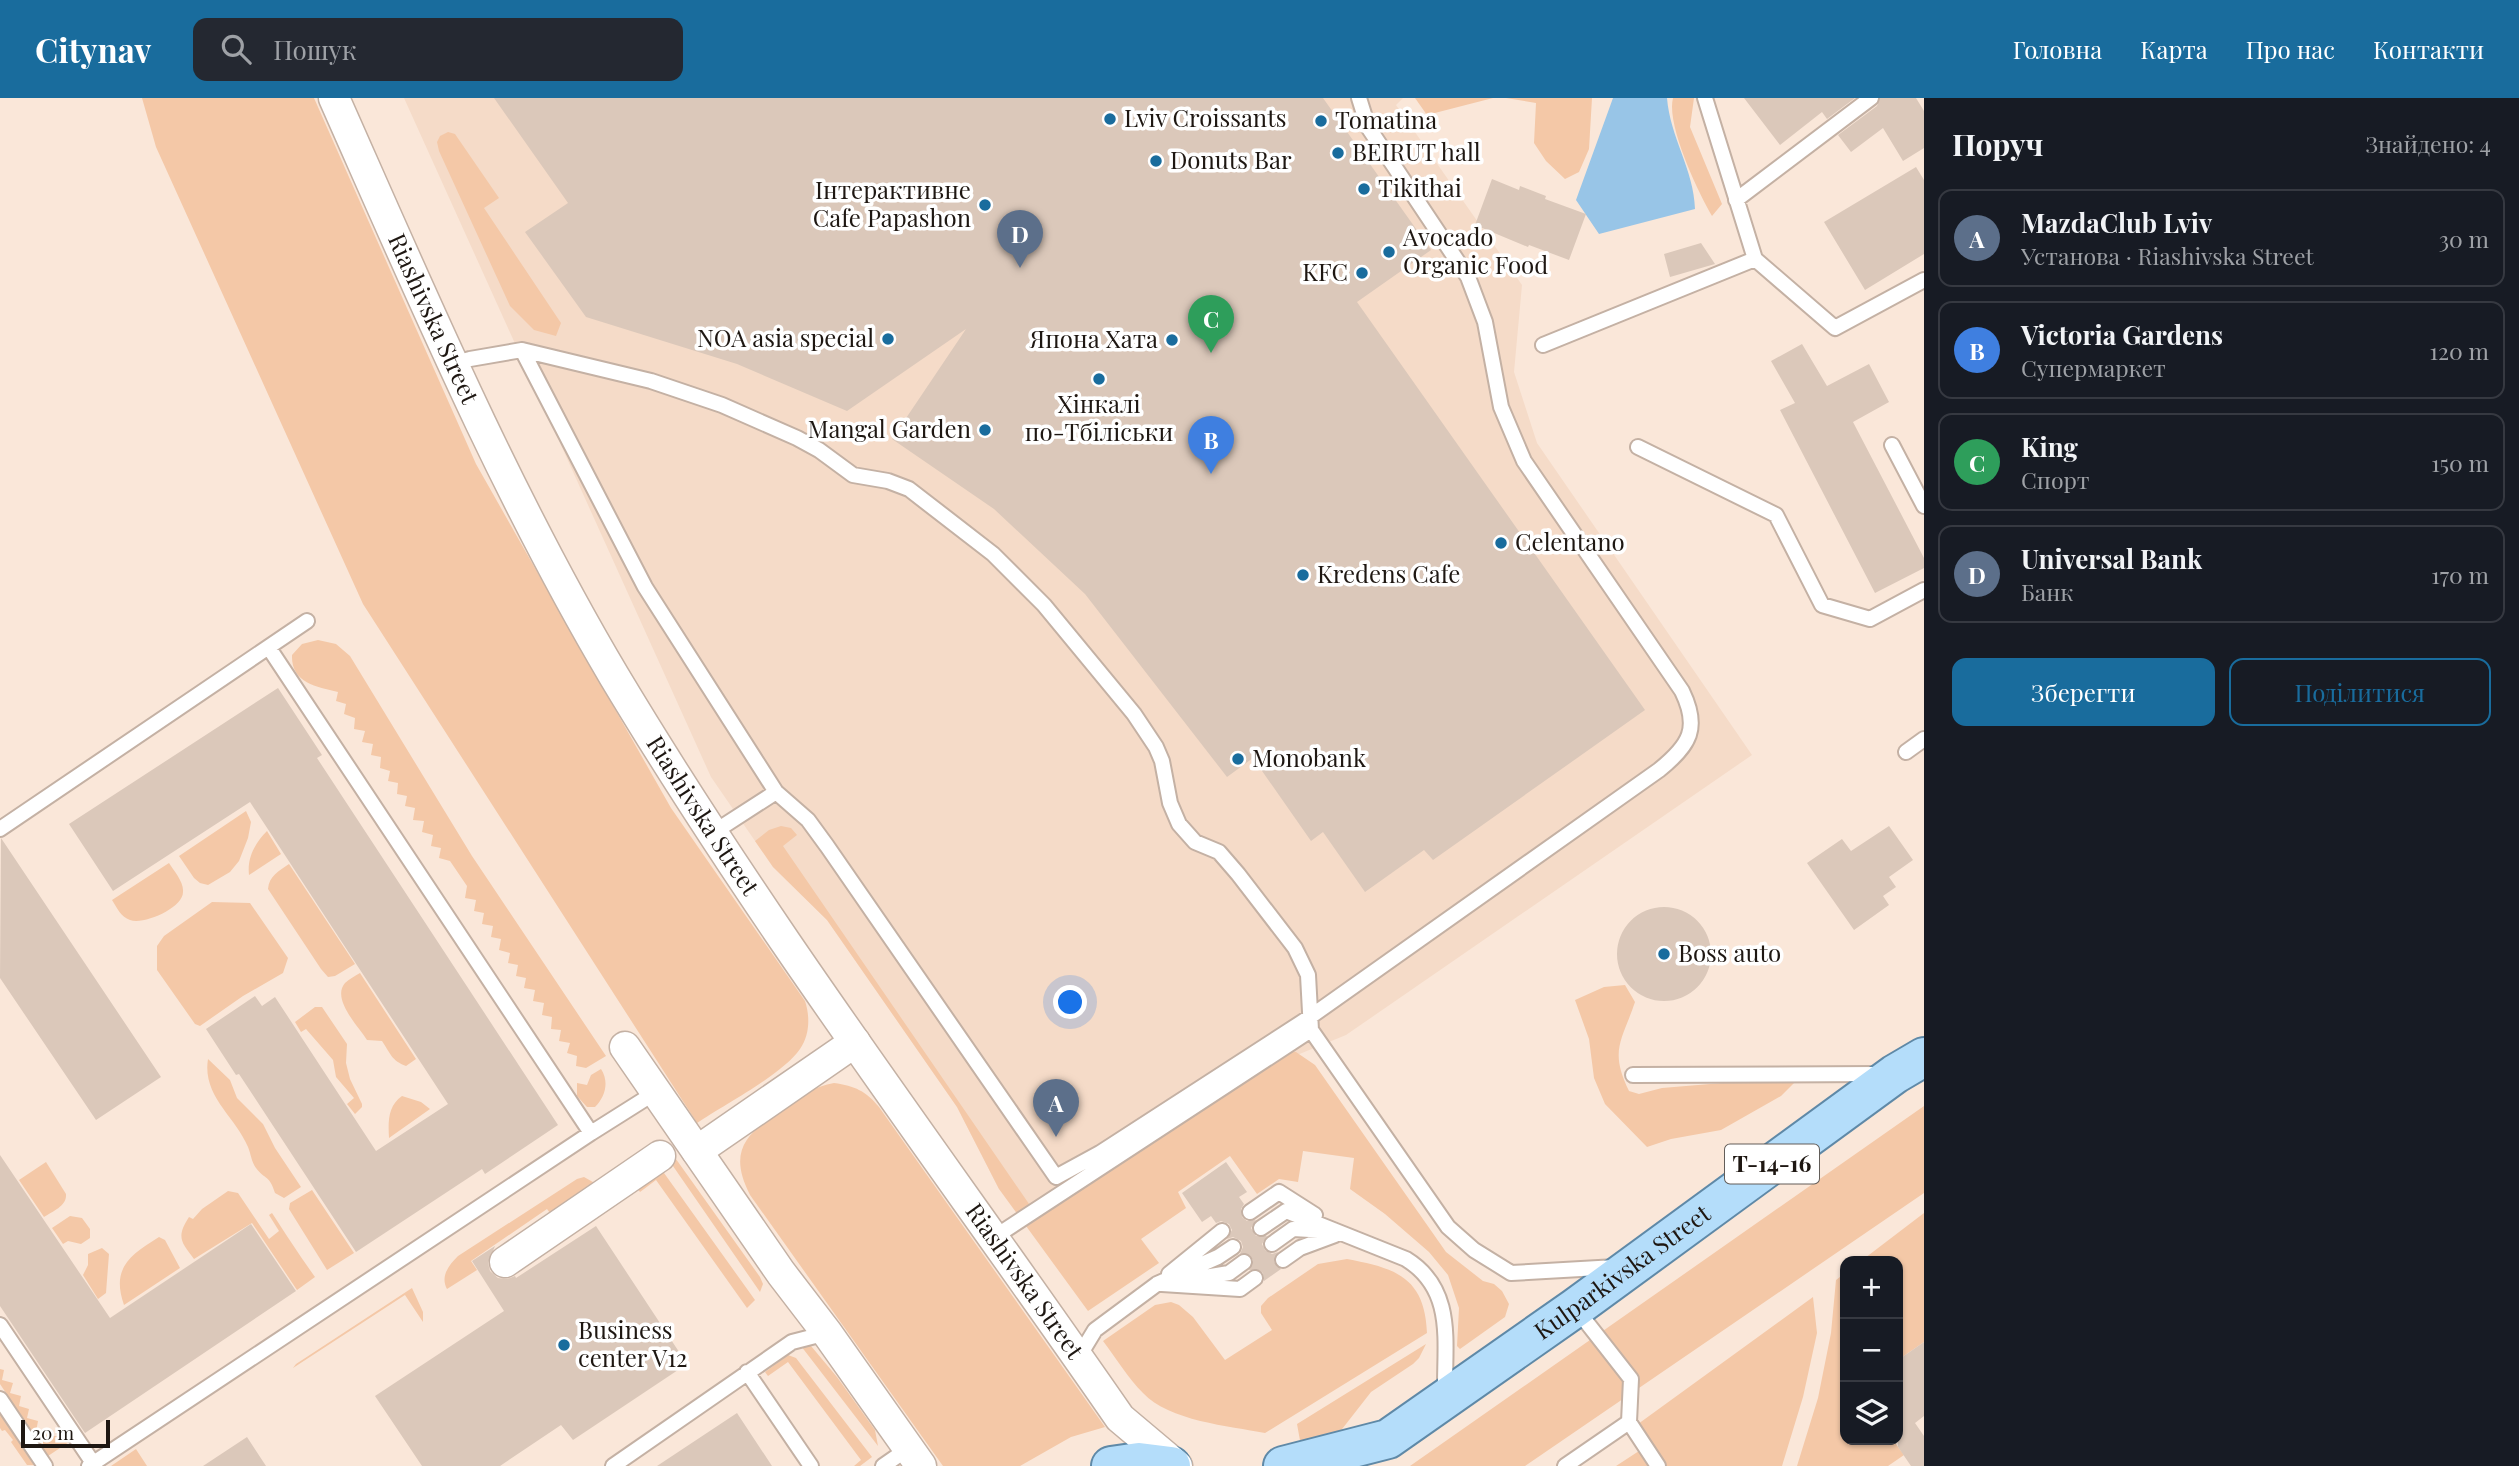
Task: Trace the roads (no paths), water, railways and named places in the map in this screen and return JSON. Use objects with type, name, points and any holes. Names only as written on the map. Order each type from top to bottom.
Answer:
[{"type":"main road","name":"Kulparkivska Street","points":[[1283,1466],[1380,1452],[1445,1401],[1909,1065]]},
{"type":"main road","points":[[1111,1466],[1139,1462],[1174,1466]]},
{"type":"street","name":"Riashivska Street","points":[[334,98],[452,364],[517,496],[612,673],[711,834],[1120,1418],[1174,1466]]},
{"type":"street","points":[[697,1151],[855,1042]]},
{"type":"street","points":[[625,1047],[781,1273],[916,1457]]},
{"type":"street","points":[[505,1262],[660,1156]]},
{"type":"lane","points":[[993,1238],[1310,1024],[1659,770],[1678,755],[1690,734],[1691,710],[1682,691],[1524,461],[1501,407],[1485,322],[1468,277],[1368,127],[1359,98]]},
{"type":"lane","points":[[1705,98],[1755,259],[1835,328],[1924,280]]},
{"type":"lane","points":[[1736,200],[1871,98]]},
{"type":"lane","points":[[1543,345],[1755,259]]},
{"type":"lane","points":[[452,364],[522,351],[651,381],[722,405],[797,438],[819,450],[853,475],[888,481],[909,489],[993,554],[1044,605],[1134,714],[1162,761],[1170,803],[1179,824],[1195,842],[1219,852],[1295,948],[1308,975],[1310,1024],[1448,1227],[1474,1250],[1511,1272],[1631,1266]]},
{"type":"lane","points":[[522,351],[645,587],[776,792],[808,820],[827,846],[1066,1190]]},
{"type":"lane","points":[[1892,445],[1924,506]]},
{"type":"lane","points":[[1638,447],[1776,515],[1822,605],[1870,619],[1924,590]]},
{"type":"lane","points":[[0,829],[307,621]]},
{"type":"lane","points":[[269,648],[591,1133]]},
{"type":"lane","points":[[1906,752],[1924,739]]},
{"type":"lane","points":[[711,834],[776,792]]},
{"type":"lane","points":[[1056,1177],[1100,1153],[1310,1024]]},
{"type":"lane","points":[[1633,1075],[1909,1065]]},
{"type":"lane","points":[[0,1325],[91,1465],[656,1092]]},
{"type":"lane","points":[[1250,1212],[1279,1192],[1343,1232]]},
{"type":"lane","points":[[1261,1228],[1286,1211],[1343,1232],[1406,1259],[1422,1269],[1434,1285],[1442,1304],[1445,1401]]},
{"type":"lane","points":[[1272,1244],[1293,1229],[1343,1232]]},
{"type":"lane","points":[[1078,1358],[1095,1330],[1222,1231]]},
{"type":"lane","points":[[1283,1260],[1300,1248],[1343,1232]]},
{"type":"lane","points":[[1157,1284],[1218,1257],[1233,1247]]},
{"type":"lane","points":[[1157,1284],[1229,1273],[1244,1262]]},
{"type":"lane","points":[[1157,1284],[1240,1289],[1255,1278]]},
{"type":"lane","points":[[1576,1308],[1631,1379],[1629,1422],[1658,1466]]},
{"type":"lane","points":[[613,1466],[792,1342],[827,1333]]},
{"type":"lane","points":[[747,1372],[811,1466]]},
{"type":"lane","points":[[0,1399],[45,1466]]},
{"type":"lane","points":[[1565,1466],[1629,1422]]},
{"type":"lane","points":[[883,1466],[916,1457]]},
{"type":"water","points":[[1613,98],[1667,98],[1672,126],[1691,181],[1695,209],[1599,234],[1576,200]]},
{"type":"place","name":"Lviv Croissants","points":[[1110,119]]},
{"type":"place","name":"Tomatina","points":[[1321,121]]},
{"type":"place","name":"BEIRUT hall","points":[[1338,153]]},
{"type":"place","name":"Donuts Bar","points":[[1156,161]]},
{"type":"place","name":"Tikithai","points":[[1364,189]]},
{"type":"place","name":"Інтерактивне Cafe Papashon","points":[[985,205]]},
{"type":"place","name":"Avocado Organic Food","points":[[1389,252]]},
{"type":"place","name":"Universal Bank","points":[[1020,268]]},
{"type":"place","name":"KFC","points":[[1362,273]]},
{"type":"place","name":"NOA asia special","points":[[888,339]]},
{"type":"place","name":"Япона Хата","points":[[1172,340]]},
{"type":"place","name":"King","points":[[1211,353]]},
{"type":"place","name":"Хінкалі по-Тбіліськи","points":[[1099,379]]},
{"type":"place","name":"Mangal Garden","points":[[985,430]]},
{"type":"place","name":"Victoria Gardens","points":[[1211,474]]},
{"type":"place","name":"Celentano","points":[[1501,543]]},
{"type":"place","name":"Kredens Cafe","points":[[1303,575]]},
{"type":"place","name":"Monobank","points":[[1238,759]]},
{"type":"place","name":"Boss auto","points":[[1664,954]]},
{"type":"place","name":"MazdaClub Lviv","points":[[1056,1137]]},
{"type":"place","name":"Business center V12","points":[[564,1345]]}]
